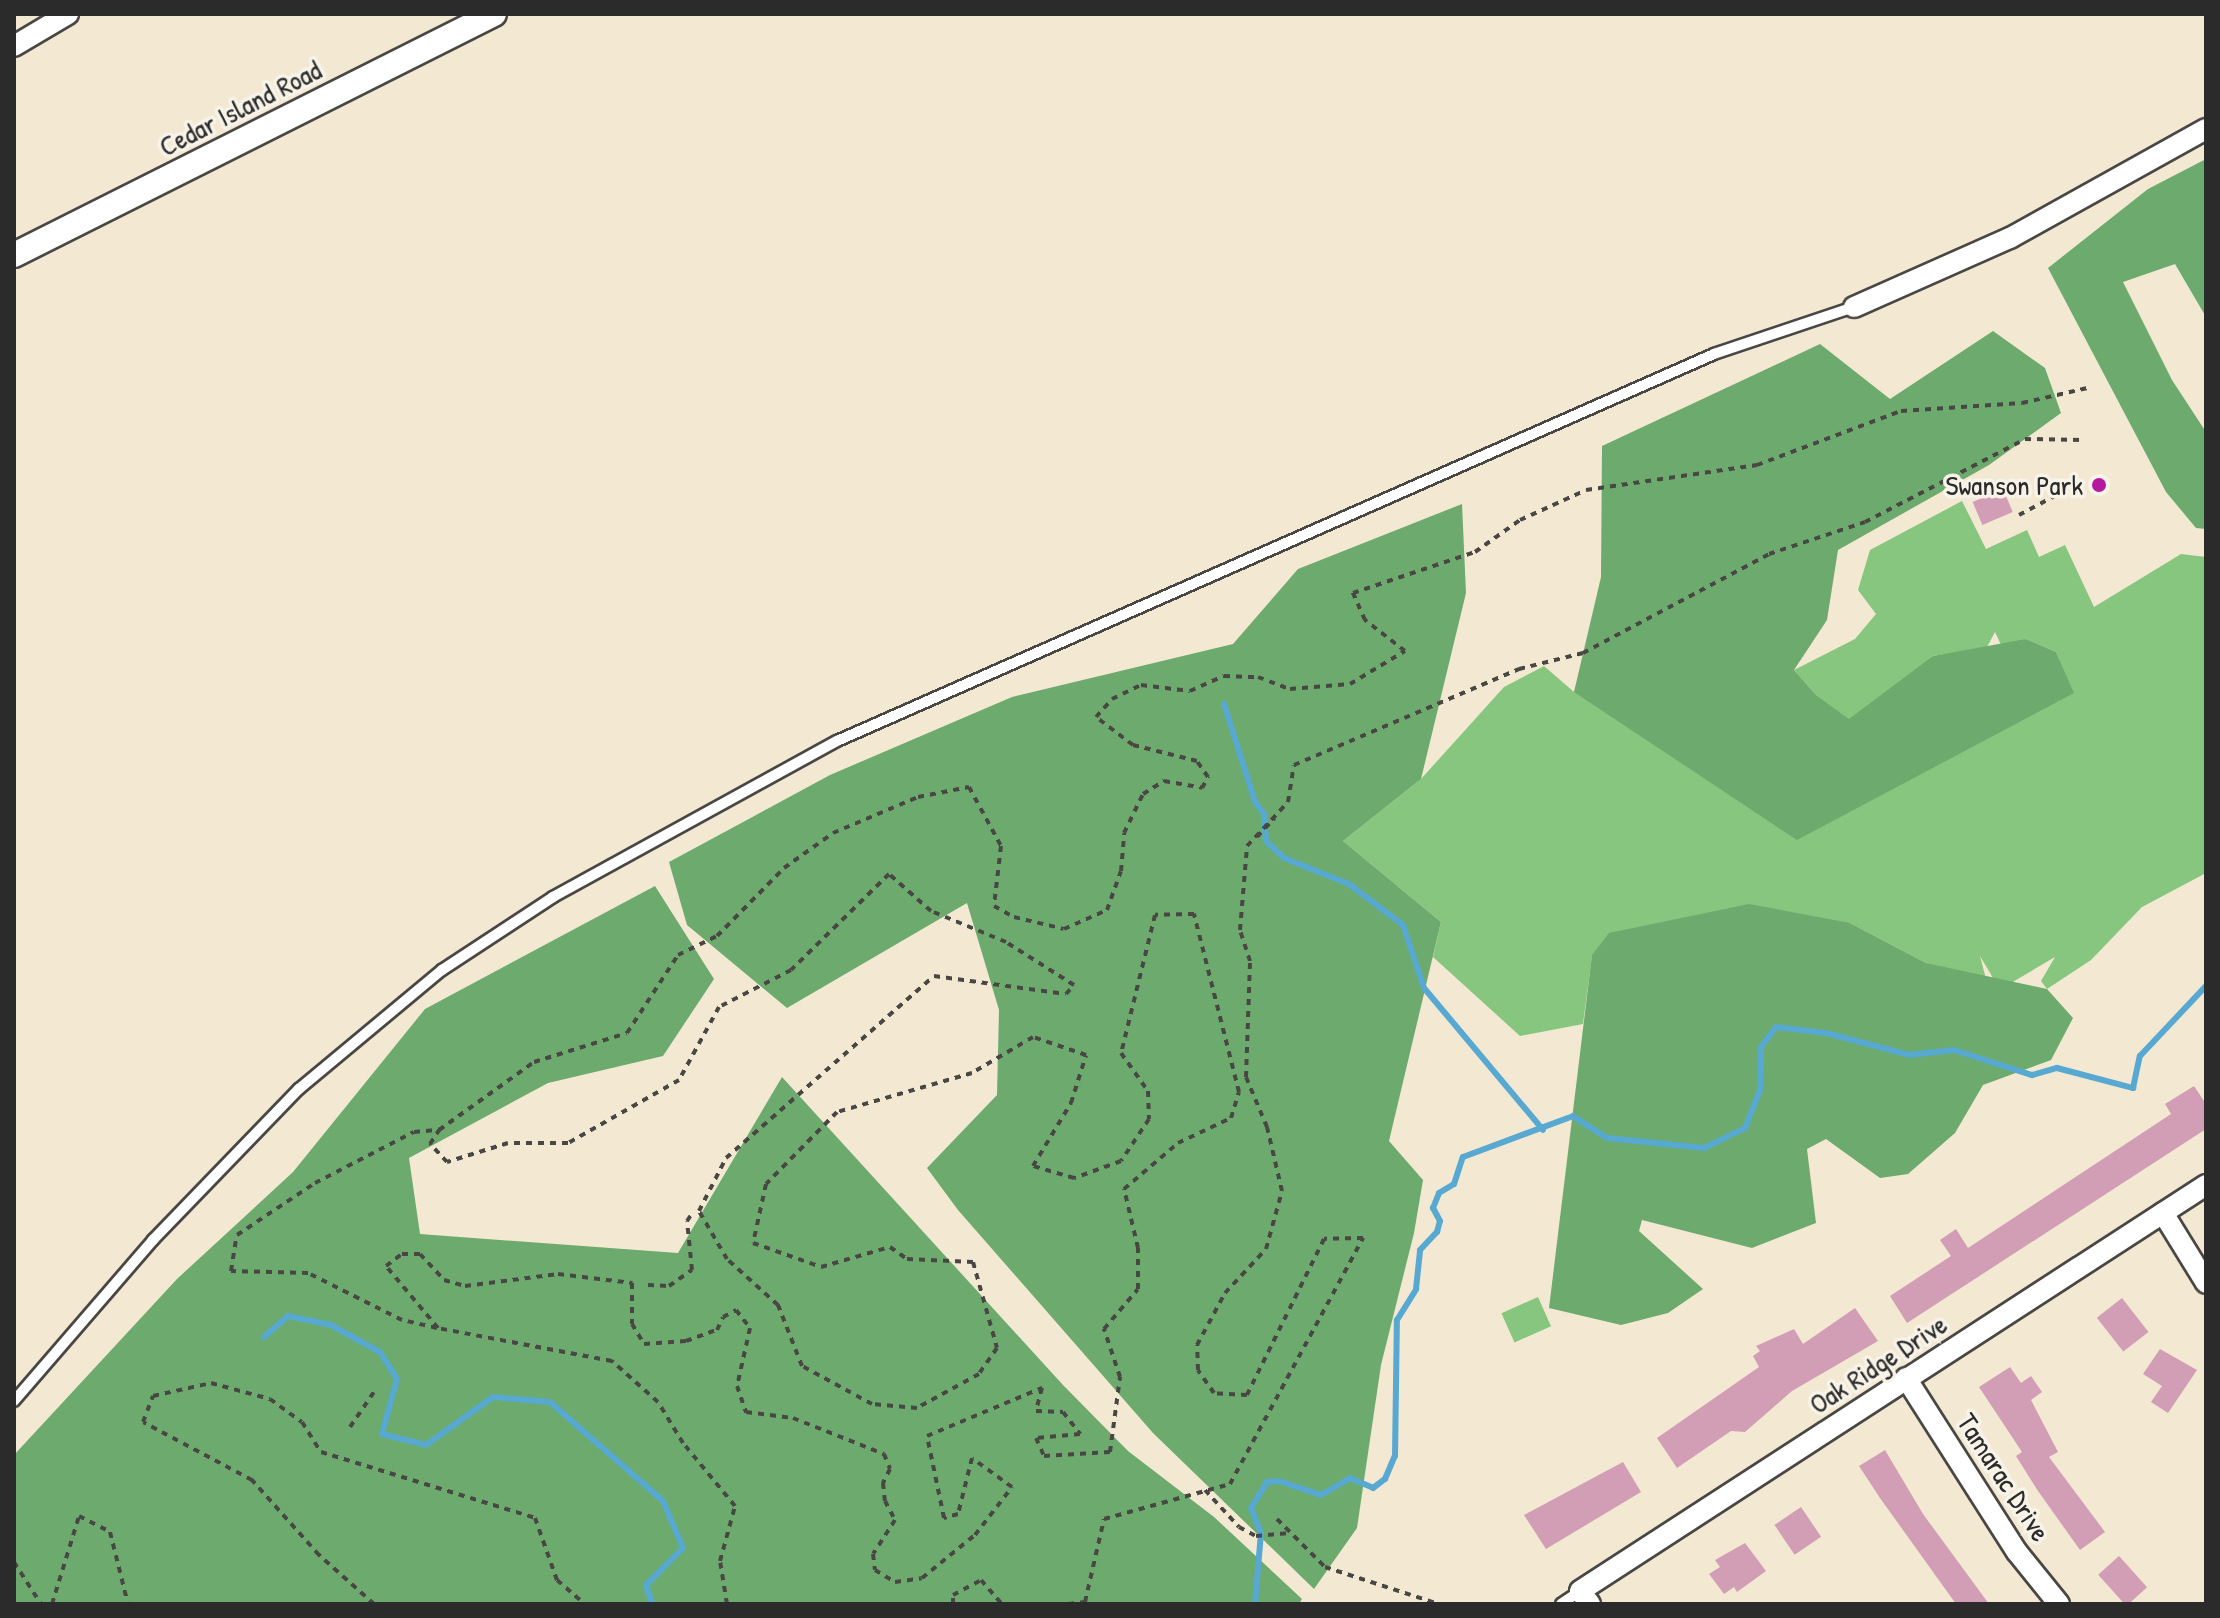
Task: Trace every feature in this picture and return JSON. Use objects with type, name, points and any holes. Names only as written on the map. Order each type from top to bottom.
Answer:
[{"type":"street","points":[[14,46],[68,14]]},
{"type":"street","name":"Cedar Island Road","points":[[14,255],[494,14]]},
{"type":"street","points":[[1854,307],[2010,238],[2206,129]]},
{"type":"street","name":"Oak Ridge Drive","points":[[1585,1597],[1906,1378],[2206,1185]]},
{"type":"street","points":[[2163,1213],[2206,1283]]},
{"type":"street","name":"Tamarac Drive","points":[[1906,1378],[2017,1552],[2059,1604]]},
{"type":"lane","points":[[14,1401],[153,1240],[299,1089],[430,979],[553,897],[837,741],[1714,354],[1854,307]]},
{"type":"lane","points":[[1561,1604],[1585,1597]]},
{"type":"path","points":[[438,1328],[386,1266],[402,1254],[420,1254],[444,1280],[465,1286],[558,1274],[632,1283],[632,1324],[644,1344],[686,1341],[717,1330],[723,1317],[736,1310],[750,1328],[737,1386],[746,1412],[793,1418],[884,1454],[890,1469],[883,1483],[885,1501],[895,1520],[873,1554],[875,1570],[895,1582],[922,1578],[975,1535],[1012,1487],[972,1458],[958,1514],[944,1518],[927,1436],[1042,1388],[1036,1411],[1063,1412],[1080,1434],[1036,1438],[1044,1456],[1110,1452],[1120,1377],[1104,1329],[1138,1289],[1138,1248],[1124,1189],[1178,1143],[1231,1118],[1239,1092],[1194,914],[1155,915],[1121,1053],[1148,1091],[1149,1119],[1121,1161],[1074,1178],[1033,1166],[1071,1103],[1086,1055],[1033,1037],[972,1073],[837,1112],[766,1184],[753,1243],[821,1267],[890,1247],[907,1259],[973,1262],[997,1348],[979,1374],[917,1408],[872,1404],[802,1366],[778,1305],[727,1259],[699,1211],[726,1158],[784,1101],[934,976],[1066,994],[1074,985],[1006,942],[931,911],[889,874],[791,970],[719,1007],[679,1080],[568,1143],[508,1143],[447,1162],[430,1144],[439,1130],[534,1062],[627,1033],[678,955],[717,936],[784,868],[833,833],[918,797],[969,787],[1001,846],[994,906],[1014,917],[1064,929],[1107,910],[1121,871],[1124,833],[1143,794],[1164,781],[1202,788],[1208,777],[1197,761],[1133,745],[1096,717],[1112,699],[1141,685],[1190,691],[1224,676],[1258,677],[1290,689],[1350,684],[1405,651],[1365,620],[1353,593],[1475,552],[1520,520],[1586,490],[1757,465],[1901,411],[2022,403],[2087,388]]},
{"type":"path","points":[[1068,1604],[1085,1602],[1104,1519],[1230,1484],[1272,1401],[1363,1238],[1324,1239],[1247,1395],[1214,1393],[1198,1370],[1197,1345],[1225,1293],[1266,1249],[1282,1191],[1267,1127],[1246,1077],[1250,961],[1240,930],[1247,846],[1273,824],[1273,818],[1288,802],[1294,765],[1519,669],[1583,653],[1769,554],[1865,522],[2025,439],[2082,440]]},
{"type":"path","points":[[2019,515],[2081,482]]},
{"type":"path","points":[[439,1130],[414,1132],[315,1183],[237,1235],[231,1271],[308,1273],[402,1320],[612,1361],[658,1402],[683,1443],[735,1506],[720,1561],[727,1604]]},
{"type":"path","points":[[648,1285],[669,1286],[692,1270],[687,1221],[693,1212]]},
{"type":"path","points":[[374,1604],[319,1555],[252,1480],[143,1422],[153,1396],[211,1383],[270,1399],[302,1422],[321,1452],[535,1518],[557,1580],[585,1604]]},
{"type":"path","points":[[350,1427],[376,1389]]},
{"type":"path","points":[[1204,1490],[1239,1527],[1256,1536],[1292,1534]]},
{"type":"path","points":[[52,1604],[79,1516],[110,1532],[128,1604]]},
{"type":"path","points":[[1277,1519],[1325,1567],[1439,1604]]},
{"type":"path","points":[[14,1562],[41,1604]]},
{"type":"path","points":[[953,1604],[953,1595],[981,1580],[1002,1604]]},
{"type":"green space","points":[[2206,159],[2206,317],[2175,264],[2123,282],[2172,380],[2206,432],[2206,529],[2196,528],[2166,492],[2048,268],[2148,189]]},
{"type":"green space","points":[[1993,331],[2045,368],[2061,413],[1989,465],[1838,550],[1827,620],[1794,670],[1817,696],[1849,719],[1933,656],[2026,639],[2056,652],[2074,693],[1797,840],[1574,692],[1601,577],[1602,446],[1820,344],[1890,399]]},
{"type":"green space","points":[[1962,501],[1986,549],[2027,530],[2039,557],[2065,545],[2094,607],[2181,554],[2206,557],[2206,873],[2142,907],[2091,960],[2047,989],[2041,981],[2055,957],[2011,983],[1993,978],[1980,956],[1986,979],[1926,963],[1850,923],[1592,956],[1583,1024],[1520,1036],[1433,957],[1441,922],[1343,841],[1421,779],[1504,687],[1544,666],[1574,692],[1817,696],[1794,670],[1855,639],[1876,614],[1858,590],[1870,550]],"holes":[[[1995,632],[2003,649],[2026,639],[2056,652],[2073,693],[1947,758],[1932,656],[1986,649]]]},
{"type":"green space","points":[[1462,504],[1466,593],[1421,779],[1343,841],[1441,922],[1389,1141],[1423,1180],[1414,1233],[1381,1365],[1357,1528],[1314,1589],[1153,1433],[958,1210],[927,1168],[997,1095],[999,1010],[967,903],[787,1008],[687,925],[669,862],[830,775],[1012,697],[1233,644],[1298,569]]},
{"type":"green space","points":[[655,886],[714,979],[663,1056],[548,1083],[409,1158],[420,1234],[678,1253],[782,1077],[1063,1385],[1128,1451],[1214,1517],[1302,1599],[1299,1604],[14,1604],[14,1455],[177,1279],[293,1172],[425,1009]]},
{"type":"green space","points":[[1749,904],[1850,923],[1926,963],[2047,989],[2073,1018],[2051,1060],[1983,1085],[1955,1133],[1908,1174],[1880,1178],[1826,1139],[1807,1149],[1816,1223],[1752,1248],[1642,1220],[1639,1231],[1703,1289],[1668,1313],[1621,1325],[1549,1308],[1592,955],[1609,933]]},
{"type":"green space","points":[[1538,1297],[1551,1326],[1514,1343],[1501,1313]]},
{"type":"building","points":[[2003,489],[2013,512],[1982,525],[1973,502]]},
{"type":"building","points":[[2194,1086],[2206,1104],[2206,1129],[1907,1323],[1890,1296],[1951,1256],[1940,1240],[1956,1229],[1968,1248],[2171,1114],[2165,1104]]},
{"type":"building","points":[[2122,1298],[2148,1332],[2123,1352],[2097,1318]]},
{"type":"building","points":[[1855,1308],[1878,1341],[1792,1391],[1745,1432],[1731,1431],[1677,1468],[1657,1438],[1759,1367],[1753,1356],[1760,1351],[1756,1346],[1794,1329],[1803,1344]]},
{"type":"building","points":[[2160,1349],[2197,1370],[2168,1413],[2151,1402],[2162,1386],[2143,1374]]},
{"type":"building","points":[[2010,1367],[2021,1383],[2031,1376],[2042,1392],[2031,1400],[2058,1452],[2049,1457],[2105,1532],[2080,1550],[2016,1456],[2022,1452],[1979,1387]]},
{"type":"building","points":[[1885,1450],[1923,1514],[1989,1604],[1956,1604],[1880,1498],[1859,1466]]},
{"type":"building","points":[[1623,1462],[1641,1492],[1546,1549],[1524,1515]]},
{"type":"building","points":[[1801,1507],[1821,1537],[1795,1555],[1774,1525]]},
{"type":"building","points":[[1745,1543],[1766,1571],[1737,1592],[1734,1587],[1724,1594],[1709,1574],[1720,1567],[1715,1560]]},
{"type":"building","points":[[2119,1556],[2147,1587],[2125,1604],[2098,1575]]},
{"type":"waterway","points":[[1224,704],[1255,802],[1264,814],[1266,841],[1284,858],[1349,884],[1403,925],[1424,988],[1543,1130]]},
{"type":"waterway","points":[[1255,1604],[1261,1533],[1251,1508],[1267,1482],[1279,1481],[1321,1495],[1350,1478],[1373,1488],[1385,1479],[1395,1456],[1397,1320],[1416,1289],[1420,1250],[1437,1232],[1440,1221],[1433,1208],[1439,1193],[1454,1184],[1463,1157],[1573,1116],[1607,1138],[1704,1148],[1745,1128],[1760,1090],[1761,1047],[1776,1027],[1826,1033],[1909,1055],[1954,1050],[2032,1075],[2057,1068],[2133,1088],[2140,1056],[2206,986]]},
{"type":"waterway","points":[[264,1337],[288,1316],[331,1325],[380,1352],[397,1379],[382,1434],[426,1445],[493,1397],[550,1402],[663,1501],[683,1548],[646,1585],[652,1604]]},
{"type":"place","name":"Swanson Park","points":[[2099,485]]}]
